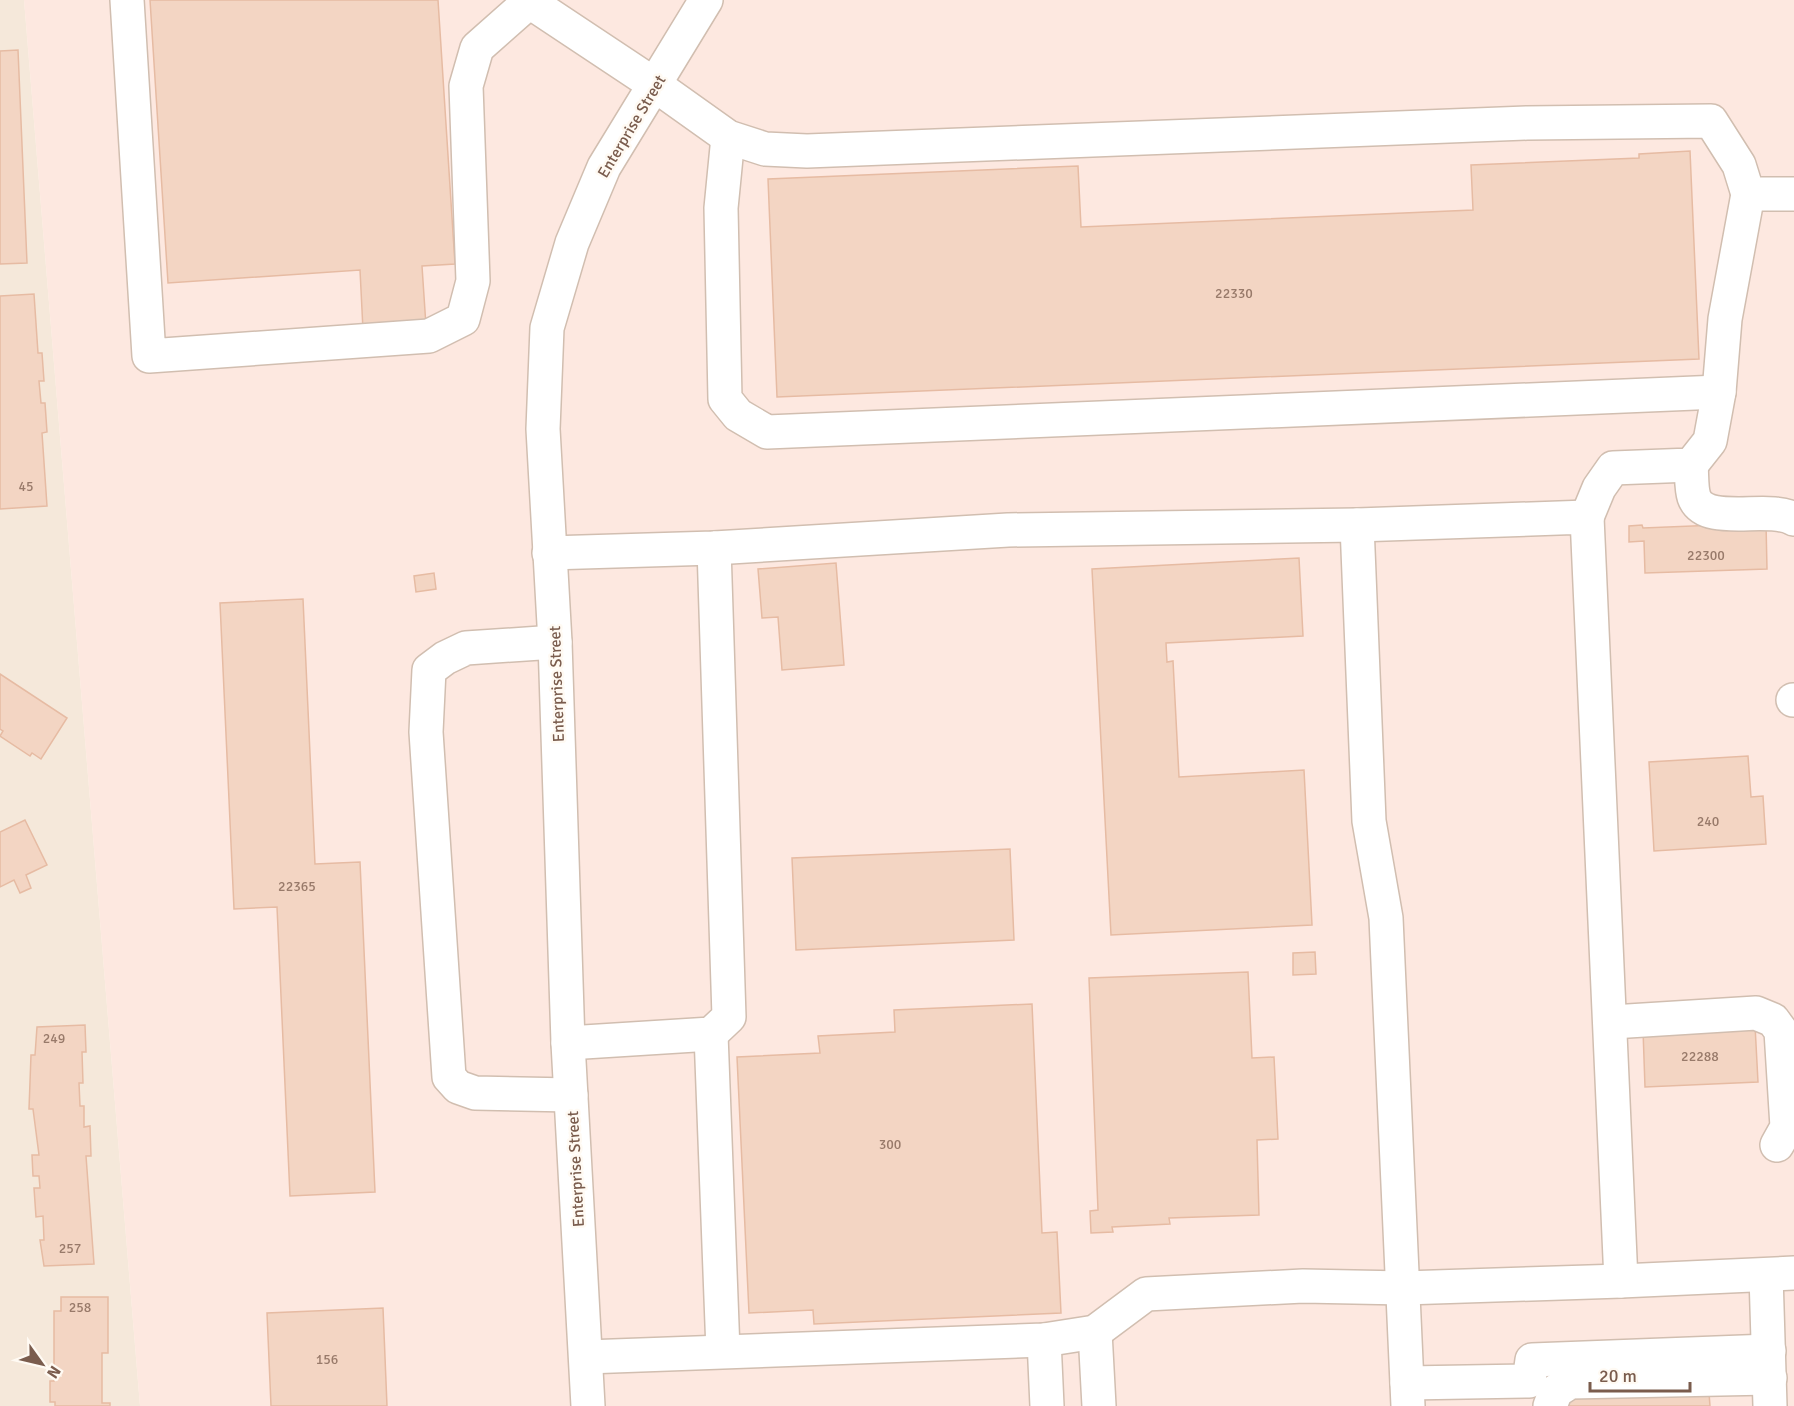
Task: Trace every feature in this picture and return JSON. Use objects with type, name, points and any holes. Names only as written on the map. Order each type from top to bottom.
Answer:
[{"type":"street","points":[[127,0],[149,356],[429,336],[463,319],[473,281],[466,86],[477,48],[528,1],[656,85],[728,137],[765,149],[807,151],[1527,123],[1711,121],[1739,165],[1748,194],[1725,319],[1719,392],[1710,441],[1691,465],[1694,497],[1701,508],[1716,514],[1774,513],[1794,519]]},
{"type":"street","name":"Enterprise Street","points":[[588,1406],[568,1043],[555,642],[543,429],[548,328],[572,243],[597,182],[706,0]]},
{"type":"street","points":[[728,137],[721,208],[724,399],[738,415],[767,432],[1719,392]]},
{"type":"street","points":[[1748,194],[1794,194]]},
{"type":"street","points":[[1621,1281],[1587,517],[1599,488],[1613,468],[1691,465]]},
{"type":"street","points":[[549,553],[714,548],[1008,530],[1357,525],[1587,517]]},
{"type":"street","points":[[1357,525],[1369,821],[1386,918],[1407,1395],[1529,1393],[1532,1360],[1770,1378]]},
{"type":"street","points":[[568,1043],[711,1034],[729,1017],[714,548]]},
{"type":"street","points":[[555,642],[466,648],[445,657],[429,670],[426,732],[449,1077],[458,1088],[474,1093],[571,1095]]},
{"type":"street","points":[[1611,1022],[1756,1013],[1773,1020],[1781,1031],[1787,1127],[1777,1145]]},
{"type":"street","points":[[711,1034],[723,1351]]},
{"type":"street","points":[[586,1357],[1044,1340],[1095,1332],[1146,1294],[1303,1286],[1404,1288],[1780,1274],[1770,1378]]},
{"type":"street","points":[[1095,1332],[1099,1406]]},
{"type":"street","points":[[1044,1340],[1047,1406]]},
{"type":"street","points":[[1550,1406],[1556,1391],[1570,1382],[1770,1378]]},
{"type":"shaded area","points":[[0,0],[24,0],[140,1406],[0,1406]]},
{"type":"shaded area","points":[[24,0],[1794,0],[1794,1406],[140,1406]]},
{"type":"building","points":[[150,0],[438,0],[455,264],[422,266],[426,326],[363,330],[360,270],[168,283]]},
{"type":"building","points":[[18,50],[27,263],[0,264],[0,51]]},
{"type":"building","points":[[1690,151],[1699,359],[777,397],[768,179],[1078,166],[1081,227],[1473,210],[1471,165],[1639,158],[1639,154]]},
{"type":"building","points":[[34,294],[38,353],[42,353],[44,381],[39,381],[41,403],[45,403],[47,432],[42,433],[47,506],[0,509],[0,296]]},
{"type":"building","points":[[1766,523],[1767,569],[1645,573],[1644,541],[1629,542],[1629,526],[1642,525],[1643,528]]},
{"type":"building","points":[[1299,558],[1303,636],[1166,643],[1167,662],[1173,661],[1179,777],[1304,770],[1312,925],[1111,935],[1092,569]]},
{"type":"building","points":[[836,563],[844,665],[782,670],[778,617],[762,618],[758,569]]},
{"type":"building","points":[[434,573],[436,589],[416,592],[414,576]]},
{"type":"building","points":[[303,599],[315,864],[360,862],[375,1192],[290,1196],[277,907],[234,909],[220,603]]},
{"type":"building","points":[[0,674],[67,718],[41,759],[32,753],[30,756],[0,736],[3,731],[0,729]]},
{"type":"building","points":[[1748,756],[1751,797],[1763,796],[1766,844],[1654,851],[1649,762]]},
{"type":"building","points":[[25,820],[47,865],[26,875],[31,888],[20,893],[14,880],[0,887],[0,832]]},
{"type":"building","points":[[1010,849],[1014,940],[796,950],[792,858]]},
{"type":"building","points":[[1315,952],[1316,974],[1293,975],[1293,953]]},
{"type":"building","points":[[1248,972],[1252,1058],[1274,1057],[1278,1139],[1257,1140],[1259,1215],[1169,1218],[1170,1224],[1112,1227],[1113,1232],[1091,1233],[1090,1211],[1098,1210],[1089,978]]},
{"type":"building","points":[[1032,1004],[1042,1233],[1057,1232],[1061,1313],[814,1324],[813,1310],[749,1313],[737,1057],[820,1053],[818,1036],[895,1032],[894,1010]]},
{"type":"building","points":[[85,1025],[86,1052],[82,1052],[83,1083],[79,1083],[80,1106],[84,1106],[84,1127],[90,1126],[91,1156],[86,1156],[94,1264],[44,1266],[40,1240],[44,1240],[43,1216],[36,1217],[34,1188],[40,1188],[39,1176],[33,1176],[32,1155],[39,1155],[33,1109],[29,1109],[31,1055],[35,1055],[37,1027]]},
{"type":"building","points":[[1755,1025],[1758,1082],[1645,1087],[1643,1030]]},
{"type":"building","points":[[61,1297],[108,1297],[108,1353],[102,1353],[102,1403],[110,1403],[110,1406],[55,1406],[55,1402],[50,1402],[50,1381],[54,1381],[54,1311],[61,1311]]},
{"type":"building","points":[[383,1308],[387,1406],[271,1406],[267,1313]]},
{"type":"building","points":[[1709,1393],[1710,1406],[1567,1406],[1566,1397]]}]
